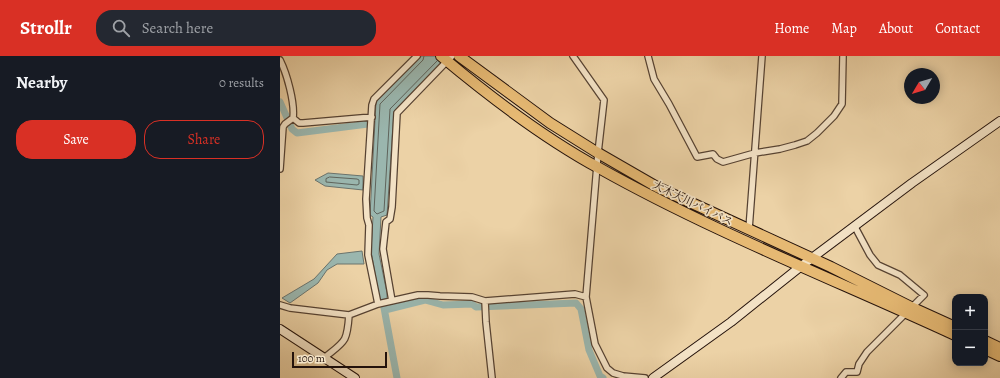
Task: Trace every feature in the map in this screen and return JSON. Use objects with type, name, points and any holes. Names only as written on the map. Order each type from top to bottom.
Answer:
[{"type":"highway","name":"大木大川バイパス","points":[[459,56],[550,123],[657,187],[857,279],[952,333]]},
{"type":"highway","name":"大木大川バイパス","points":[[446,58],[501,104],[548,136],[597,167],[676,210],[852,290],[952,326]]},
{"type":"highway","points":[[988,342],[1000,348]]},
{"type":"highway","points":[[988,350],[1000,356]]},
{"type":"street","points":[[380,304],[368,255],[370,225],[367,218],[366,199],[372,105],[374,99],[417,56]]},
{"type":"street","points":[[573,56],[604,100],[586,297],[595,344],[607,368],[613,373],[646,378]]},
{"type":"street","points":[[648,56],[654,79],[697,157],[713,154],[717,159],[723,162],[755,153],[780,149],[807,141],[817,133],[834,116],[842,104],[843,56]]},
{"type":"street","points":[[749,229],[762,56]]},
{"type":"street","points":[[389,301],[383,249],[386,222],[390,218],[392,207],[397,113],[446,58]]},
{"type":"street","points":[[280,60],[284,68],[294,112],[282,134],[280,169]]},
{"type":"street","points":[[289,121],[303,123],[372,117]]},
{"type":"street","points":[[658,377],[731,322],[800,267],[912,183],[1000,121]]},
{"type":"street","points":[[841,378],[846,372],[857,372],[863,356],[924,295],[900,275],[878,265],[870,255],[855,227]]},
{"type":"street","points":[[280,305],[290,308],[349,315],[389,301],[428,294],[472,297],[485,303],[575,294],[586,297]]},
{"type":"street","points":[[485,303],[492,378]]},
{"type":"street","points":[[324,358],[344,341],[347,334],[349,315]]},
{"type":"street","points":[[280,329],[355,378]]},
{"type":"water","points":[[421,56],[448,56],[394,111],[387,215],[381,217],[379,254],[387,293],[387,300],[382,301],[379,296],[371,251],[373,217],[370,215],[376,102]]},
{"type":"water","points":[[328,173],[363,176],[363,190],[325,186],[315,180]]},
{"type":"water","points":[[362,251],[364,264],[337,264],[327,270],[318,283],[290,303],[282,298],[314,279],[337,254]]},
{"type":"waterway","points":[[280,102],[292,129],[297,133],[368,124]]},
{"type":"waterway","points":[[382,297],[397,378]]},
{"type":"waterway","points":[[385,310],[425,300],[443,305],[472,304],[476,307],[576,303],[581,309],[589,350],[600,376],[603,378]]}]
